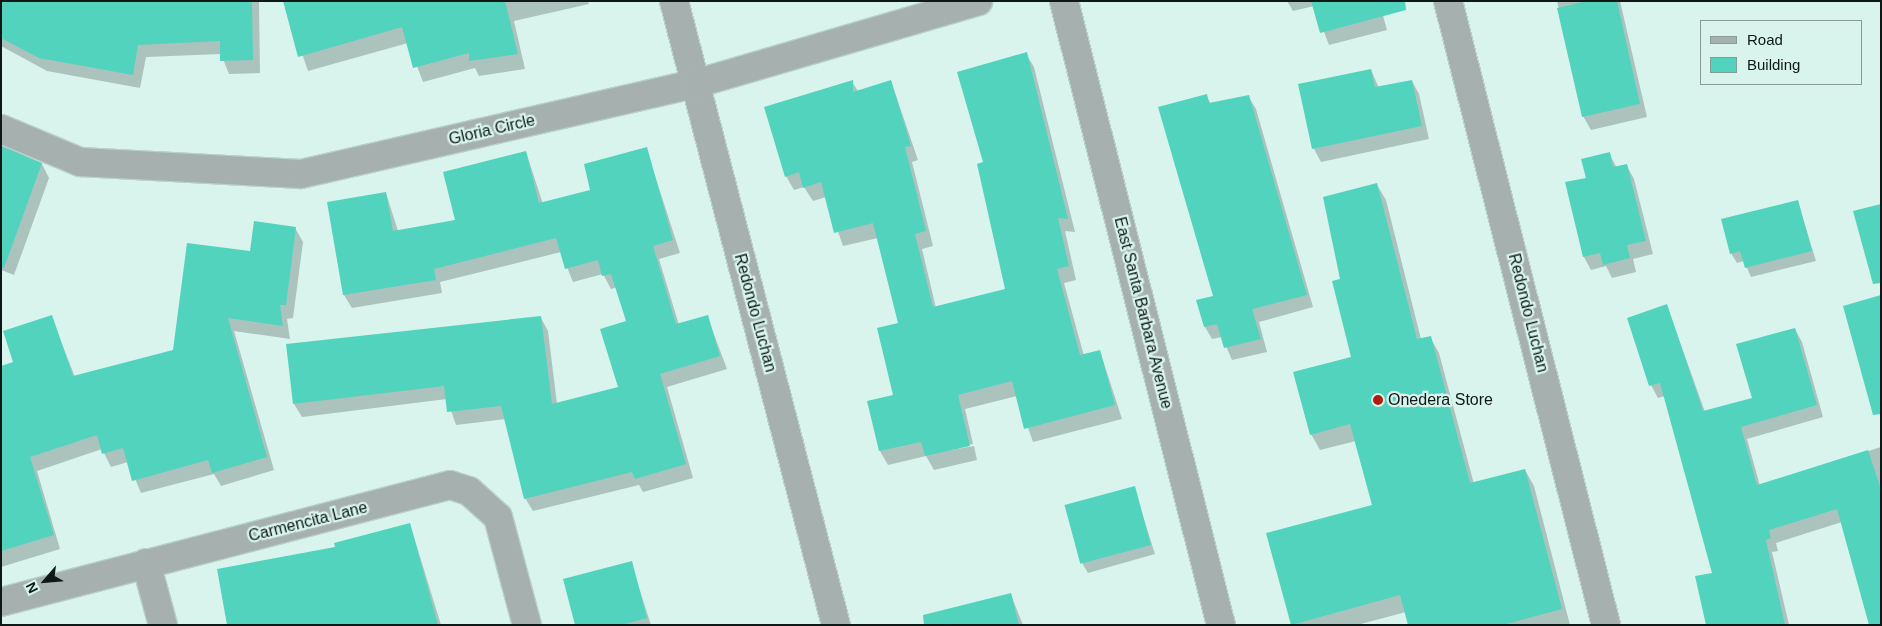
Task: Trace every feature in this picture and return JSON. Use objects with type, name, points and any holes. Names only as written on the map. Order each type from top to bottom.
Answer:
[{"type":"street","name":"Redondo Luchan","points":[[674,1],[836,625]]},
{"type":"street","name":"Gloria Circle","points":[[1,130],[80,162],[301,174],[695,84],[978,1]]},
{"type":"street","name":"East Santa Barbara Avenue","points":[[1064,1],[1221,625]]},
{"type":"street","name":"Redondo Luchan","points":[[1448,1],[1606,625]]},
{"type":"street","name":"Carmencita Lane","points":[[1,602],[450,485],[469,491],[498,517],[527,625]]},
{"type":"street","points":[[146,563],[163,625]]},
{"type":"building","points":[[1,1],[252,1],[253,60],[220,61],[220,41],[138,45],[133,75],[39,58],[1,38]]},
{"type":"building","points":[[283,1],[505,1],[518,54],[469,61],[469,53],[413,68],[402,27],[298,57]]},
{"type":"building","points":[[1311,1],[1405,1],[1406,10],[1320,33]]},
{"type":"building","points":[[1588,1],[1617,1],[1640,104],[1582,117],[1557,8]]},
{"type":"building","points":[[1027,52],[1068,219],[1058,218],[1069,266],[1057,269],[1080,355],[1100,350],[1115,405],[1024,429],[1012,381],[958,395],[970,446],[925,456],[921,442],[879,451],[867,401],[893,395],[877,328],[898,323],[873,223],[834,233],[821,182],[803,188],[799,172],[785,177],[764,107],[853,80],[853,92],[891,80],[911,146],[905,147],[926,231],[915,234],[933,307],[1005,289],[977,164],[983,162],[957,72]]},
{"type":"building","points":[[1371,69],[1375,87],[1412,80],[1422,126],[1312,149],[1298,84]]},
{"type":"building","points":[[1207,94],[1209,103],[1249,95],[1307,295],[1252,309],[1261,339],[1224,348],[1217,324],[1204,327],[1196,300],[1213,296],[1158,107]]},
{"type":"building","points":[[1,146],[42,163],[4,268],[1,267]]},
{"type":"building","points":[[647,147],[673,240],[653,246],[676,324],[708,315],[720,356],[660,374],[686,464],[635,479],[632,472],[524,499],[501,406],[447,412],[444,386],[293,404],[286,344],[541,316],[552,404],[618,387],[600,329],[626,321],[611,274],[602,276],[598,260],[565,269],[556,238],[434,269],[436,280],[343,295],[327,202],[386,192],[393,231],[455,220],[443,172],[526,151],[539,203],[590,190],[584,164]]},
{"type":"building","points":[[1610,152],[1613,167],[1627,164],[1646,241],[1627,245],[1630,258],[1603,265],[1600,253],[1583,257],[1565,182],[1586,178],[1581,159]]},
{"type":"building","points":[[1377,183],[1417,339],[1431,336],[1470,483],[1525,469],[1562,609],[1503,625],[1408,625],[1400,595],[1291,625],[1266,533],[1372,505],[1350,424],[1310,435],[1293,372],[1351,357],[1332,281],[1340,279],[1323,197]]},
{"type":"building","points":[[1798,200],[1812,251],[1745,268],[1740,251],[1730,254],[1721,219]]},
{"type":"building","points":[[1881,204],[1881,283],[1873,284],[1853,211]]},
{"type":"building","points":[[254,221],[296,227],[286,305],[280,305],[283,326],[228,318],[267,457],[212,473],[208,460],[132,481],[123,448],[102,454],[97,435],[30,457],[54,535],[1,551],[1,366],[13,362],[3,331],[52,315],[73,376],[173,350],[187,243],[250,251]]},
{"type":"building","points":[[1881,295],[1881,414],[1873,415],[1843,306]]},
{"type":"building","points":[[1667,304],[1703,411],[1752,398],[1736,344],[1795,328],[1817,405],[1741,427],[1757,485],[1868,450],[1881,490],[1881,625],[1869,625],[1837,509],[1769,530],[1771,538],[1766,540],[1785,625],[1706,625],[1695,576],[1712,573],[1660,383],[1649,386],[1627,318]]},
{"type":"building","points":[[1135,486],[1151,545],[1080,564],[1064,505]]},
{"type":"building","points":[[410,523],[438,625],[227,625],[217,569],[335,547],[334,543]]},
{"type":"building","points":[[632,561],[647,618],[621,625],[575,625],[563,579]]},
{"type":"building","points":[[1011,593],[1019,625],[924,625],[923,615]]},
{"type":"place","name":"Onedera Store","points":[[1378,400]]}]
